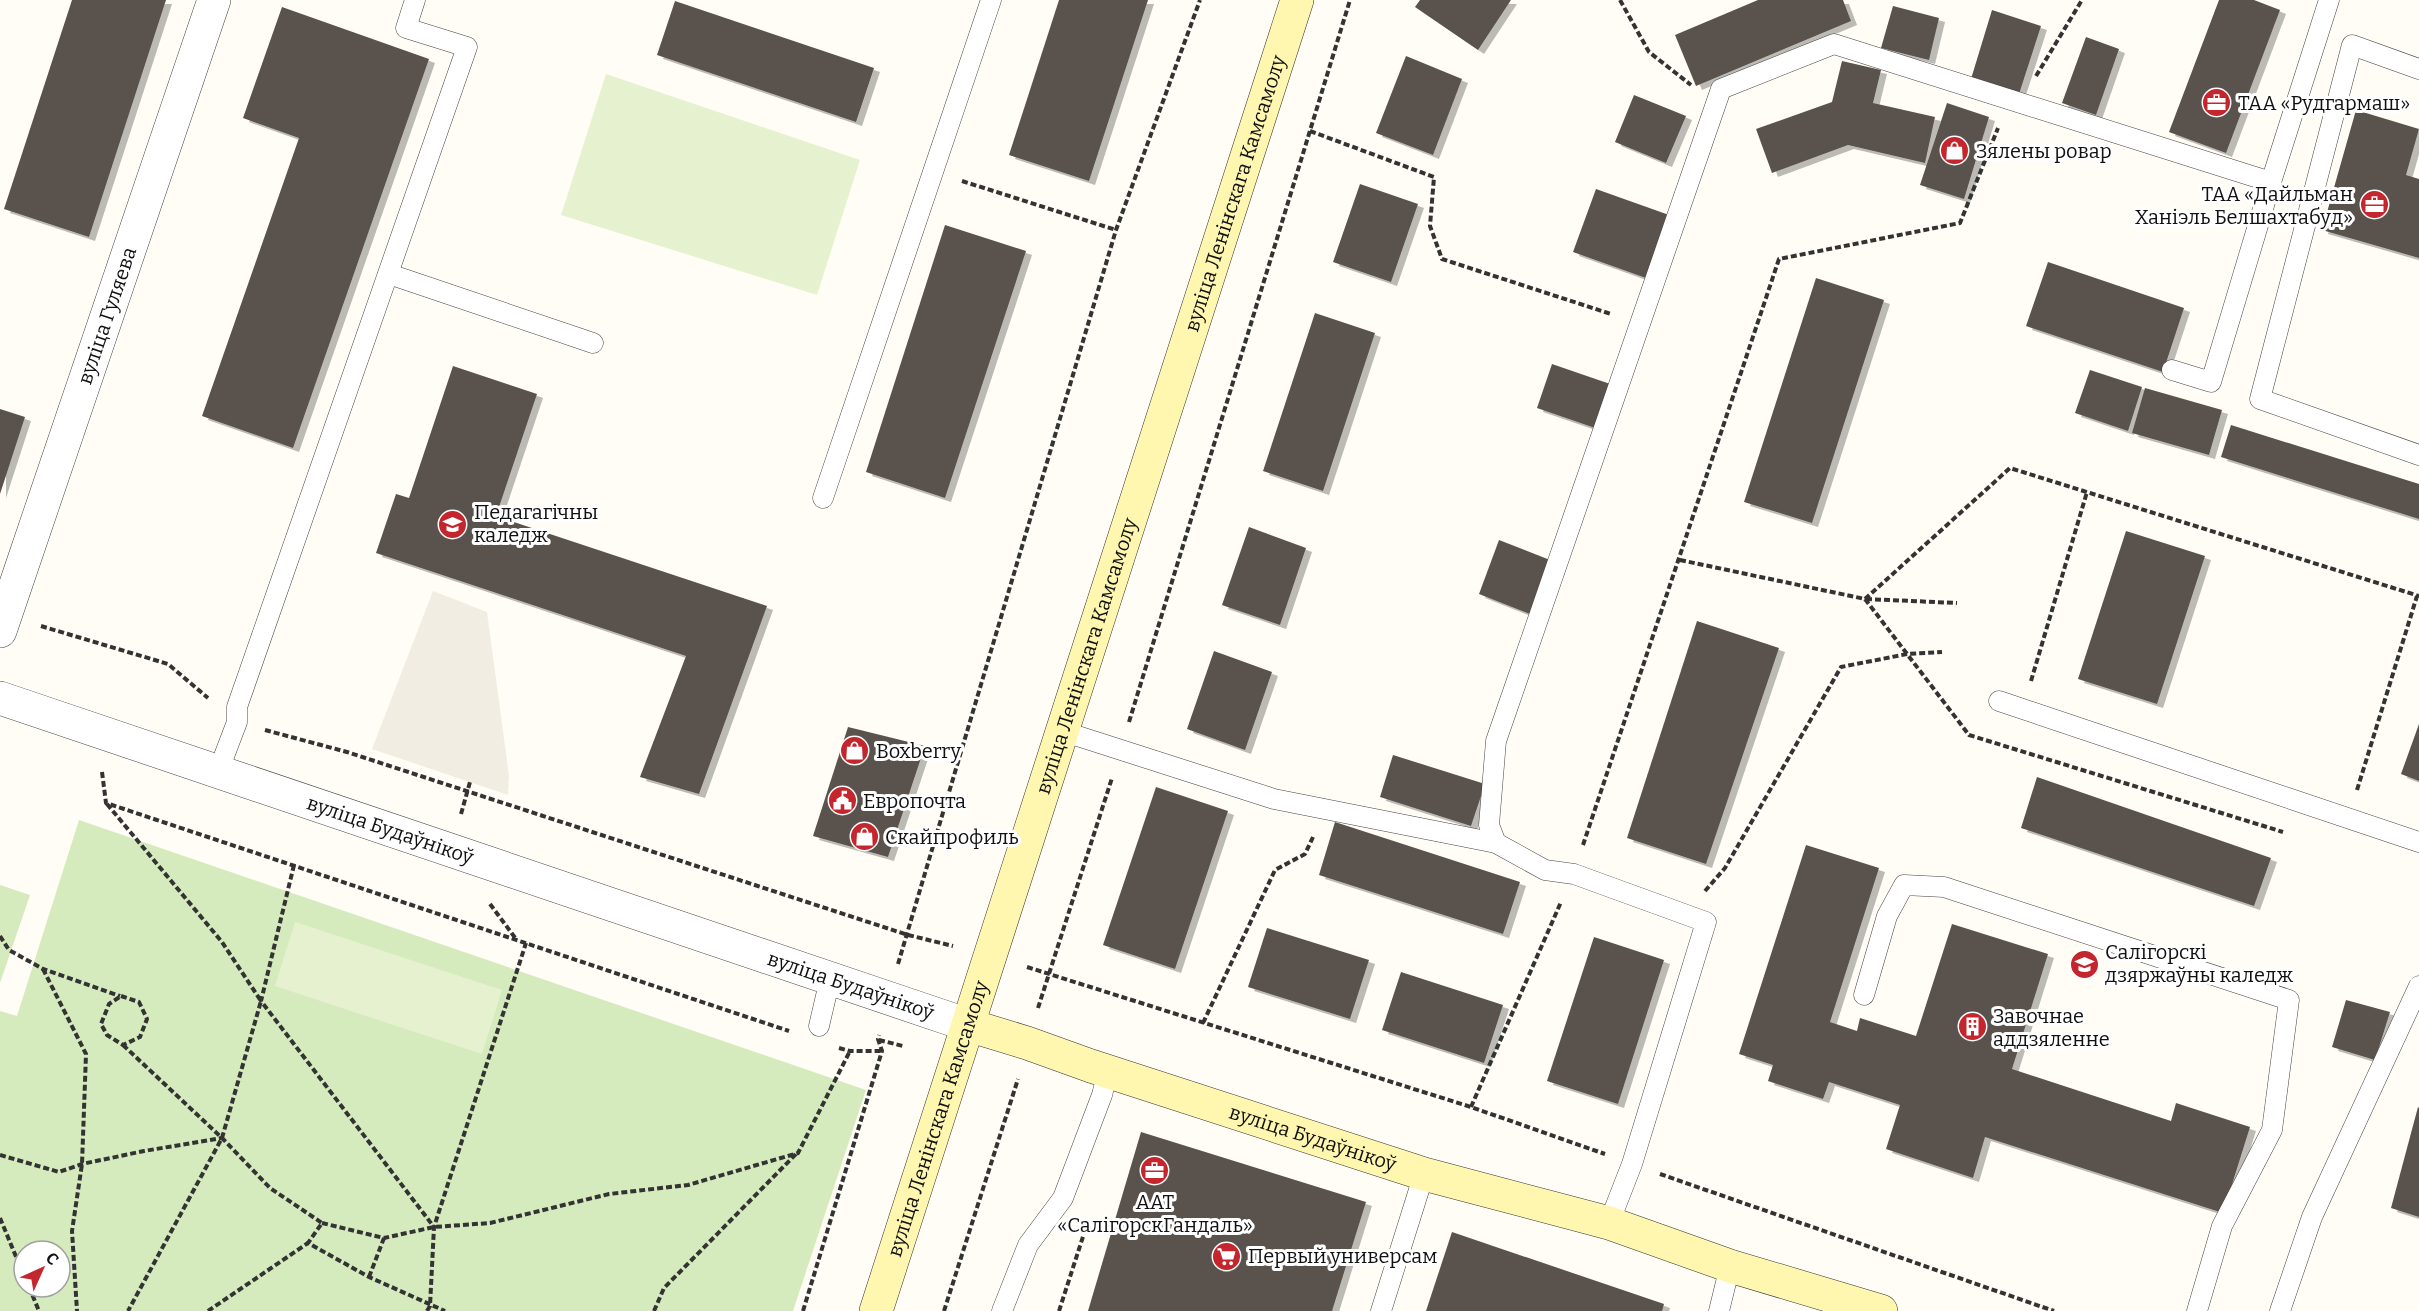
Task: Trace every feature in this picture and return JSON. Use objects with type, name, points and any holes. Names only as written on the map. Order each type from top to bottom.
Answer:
[{"type":"main road","name":"вуліца Ленінскага Камсамолу","points":[[876,1311],[1297,0]]},
{"type":"main road","name":"вуліца Будаўнікоў","points":[[968,1025],[1424,1174],[1609,1223],[1730,1266],[1881,1311]]},
{"type":"street","name":"вуліца Гуляева","points":[[3,623],[214,0]]},
{"type":"street","name":"вуліца Будаўнікоў","points":[[0,698],[968,1025]]},
{"type":"lane","points":[[218,772],[237,722],[237,707],[467,47],[406,28],[415,0]]},
{"type":"lane","points":[[823,498],[992,0]]},
{"type":"lane","points":[[2172,370],[2211,382],[2329,0]]},
{"type":"lane","points":[[1496,843],[1489,825],[1496,741],[1721,89],[1834,44],[1971,98],[2020,103],[2271,182]]},
{"type":"lane","points":[[2419,69],[2352,45],[2260,399],[2419,455]]},
{"type":"lane","points":[[389,274],[593,343]]},
{"type":"lane","points":[[1999,701],[2419,842]]},
{"type":"lane","points":[[1062,731],[1274,800],[1496,843],[1545,870],[1574,874],[1706,922],[1632,1164],[1609,1223]]},
{"type":"lane","points":[[1863,995],[1887,916],[1904,885],[1944,887],[2289,1000],[2272,1130],[2222,1226],[2197,1311]]},
{"type":"lane","points":[[819,1026],[830,979]]},
{"type":"lane","points":[[2280,1311],[2312,1217],[2419,986]]},
{"type":"lane","points":[[1002,1311],[1028,1245],[1063,1198],[1102,1095],[1108,1071]]},
{"type":"lane","points":[[1381,1311],[1424,1174]]},
{"type":"lane","points":[[1719,1311],[1730,1266]]},
{"type":"path","points":[[3,623],[168,664],[237,722],[347,752],[908,935],[1116,230],[1200,0]]},
{"type":"path","points":[[1350,0],[1049,974],[1471,1107],[2054,1311]]},
{"type":"path","points":[[1620,0],[1649,52],[1715,105]]},
{"type":"path","points":[[1471,1107],[1574,874],[1779,259],[1960,223],[2002,119],[2020,103],[2082,0]]},
{"type":"path","points":[[1310,130],[1434,177],[1430,226],[1442,259],[1640,324]]},
{"type":"path","points":[[933,172],[1116,230]]},
{"type":"path","points":[[1865,599],[2010,468],[2418,596],[2357,790],[2362,796]]},
{"type":"path","points":[[2028,691],[2087,492]]},
{"type":"path","points":[[1680,560],[1865,599],[1957,603]]},
{"type":"path","points":[[1685,914],[1725,868],[1841,667],[1907,654],[1942,652]]},
{"type":"path","points":[[101,761],[106,803],[222,942],[261,1001],[434,1227]]},
{"type":"path","points":[[106,803],[794,1032]]},
{"type":"path","points":[[1203,1023],[1275,870],[1305,854],[1326,810]]},
{"type":"path","points":[[128,1311],[222,1138],[261,1001],[294,865]]},
{"type":"path","points":[[0,936],[9,950],[43,969],[139,1002],[147,1019],[140,1037],[123,1045]]},
{"type":"path","points":[[429,1309],[434,1227],[526,943]]},
{"type":"path","points":[[43,969],[86,1054],[82,1164],[72,1231],[77,1311]]},
{"type":"path","points":[[121,996],[109,1004],[101,1024],[107,1035],[123,1045],[222,1138],[270,1188],[322,1222],[384,1238],[434,1227],[490,1222],[609,1194],[688,1185],[798,1153]]},
{"type":"path","points":[[803,1311],[882,1051],[878,1039]]},
{"type":"path","points":[[838,1047],[850,1051],[882,1051]]},
{"type":"path","points":[[654,1311],[664,1288],[798,1153],[850,1051]]},
{"type":"path","points":[[944,1311],[1021,1069]]},
{"type":"path","points":[[0,1155],[59,1172],[82,1164],[144,1151],[222,1138]]},
{"type":"path","points":[[0,1218],[12,1247]]},
{"type":"path","points":[[208,1311],[308,1243],[322,1222]]},
{"type":"path","points":[[369,1277],[384,1238]]},
{"type":"path","points":[[308,1243],[429,1309],[445,1311]]},
{"type":"green space","points":[[606,74],[860,160],[817,295],[561,215]]},
{"type":"green space","points":[[79,820],[866,1090],[793,1311],[0,1311],[0,1011],[17,1016]]},
{"type":"green space","points":[[0,885],[30,895],[0,983]]},
{"type":"green space","points":[[295,922],[502,990],[482,1054],[275,986]]},
{"type":"shaded area","points":[[433,591],[487,612],[509,776],[508,795],[372,749]]},
{"type":"building","points":[[72,0],[166,0],[89,237],[4,209]]},
{"type":"building","points":[[1059,0],[1148,0],[1089,181],[1009,155]]},
{"type":"building","points":[[1420,0],[1511,0],[1478,50],[1415,7]]},
{"type":"building","points":[[1758,0],[1843,0],[1851,21],[1696,86],[1675,35]]},
{"type":"building","points":[[2219,0],[2254,0],[2280,10],[2226,153],[2169,132]]},
{"type":"building","points":[[675,1],[874,68],[856,122],[657,55]]},
{"type":"building","points":[[1893,6],[1939,18],[1929,60],[1881,48]]},
{"type":"building","points":[[282,7],[429,59],[293,448],[202,416],[299,138],[243,118]]},
{"type":"building","points":[[1992,10],[2041,26],[2019,94],[1971,79]]},
{"type":"building","points":[[2086,37],[2119,49],[2096,115],[2062,103]]},
{"type":"building","points":[[1406,56],[1462,79],[1433,155],[1376,133]]},
{"type":"building","points":[[1842,61],[1881,70],[1873,103],[1935,117],[1925,163],[1848,145],[1772,173],[1756,129],[1832,102]]},
{"type":"building","points":[[1634,95],[1686,116],[1666,163],[1615,142]]},
{"type":"building","name":"Зялены ровар","points":[[1947,103],[1989,117],[1964,199],[1920,185]]},
{"type":"building","name":"ТАА «Дайльман Ханіэль Белшахтабуд»","points":[[2356,110],[2419,129],[2406,175],[2419,179],[2419,258],[2322,230]]},
{"type":"building","points":[[1360,184],[1418,204],[1391,282],[1333,262]]},
{"type":"building","points":[[1596,189],[1669,215],[1646,278],[1573,252]]},
{"type":"building","points":[[945,225],[1026,251],[945,498],[866,472]]},
{"type":"building","points":[[2048,262],[2184,308],[2163,372],[2026,326]]},
{"type":"building","points":[[1816,278],[1884,300],[1812,523],[1744,502]]},
{"type":"building","points":[[1315,313],[1375,333],[1323,491],[1263,471]]},
{"type":"building","points":[[1552,364],[1613,385],[1598,429],[1537,408]]},
{"type":"building","points":[[453,366],[537,394],[496,516],[767,606],[699,794],[640,777],[686,656],[376,553],[396,494],[409,498]]},
{"type":"building","points":[[2090,370],[2142,387],[2128,431],[2075,413]]},
{"type":"building","points":[[2145,388],[2222,410],[2209,455],[2132,433]]},
{"type":"building","points":[[0,409],[25,417],[0,494]]},
{"type":"building","points":[[2231,425],[2419,484],[2419,519],[2221,457]]},
{"type":"building","points":[[1249,527],[1306,548],[1280,625],[1222,605]]},
{"type":"building","points":[[2126,531],[2205,556],[2157,704],[2078,679]]},
{"type":"building","points":[[1499,540],[1550,560],[1530,614],[1479,594]]},
{"type":"building","points":[[1697,621],[1779,648],[1706,864],[1627,838]]},
{"type":"building","points":[[1214,651],[1272,672],[1245,750],[1187,729]]},
{"type":"building","points":[[2419,724],[2419,781],[2401,774]]},
{"type":"building","points":[[848,727],[925,746],[888,857],[813,836]]},
{"type":"building","points":[[1393,755],[1485,784],[1471,826],[1380,797]]},
{"type":"building","points":[[2037,777],[2271,858],[2254,906],[2021,828]]},
{"type":"building","points":[[1156,787],[1228,811],[1175,969],[1103,945]]},
{"type":"building","points":[[1335,822],[1520,882],[1503,934],[1319,875]]},
{"type":"building","name":"Завочнае аддзяленне","points":[[1806,845],[1879,868],[1830,1022],[1857,1031],[1860,1018],[1916,1036],[1952,924],[2048,954],[2012,1069],[2171,1121],[2176,1103],[2250,1127],[2223,1213],[1985,1137],[1973,1178],[1886,1149],[1900,1105],[1829,1082],[1823,1099],[1768,1081],[1773,1065],[1739,1054]]},
{"type":"building","points":[[1267,928],[1369,960],[1350,1019],[1248,987]]},
{"type":"building","points":[[1594,937],[1664,960],[1618,1104],[1547,1081]]},
{"type":"building","points":[[1401,972],[1503,1005],[1484,1063],[1382,1030]]},
{"type":"building","points":[[2346,1000],[2390,1012],[2375,1060],[2332,1047]]},
{"type":"building","points":[[2419,1108],[2419,1217],[2391,1208]]},
{"type":"building","name":"Первый универсам","points":[[1141,1132],[1366,1202],[1332,1311],[1088,1311]]},
{"type":"building","points":[[1452,1232],[1664,1304],[1662,1311],[1426,1311]]},
{"type":"place","name":"ТАА «Рудгармаш»","points":[[2217,103]]},
{"type":"place","name":"Зялены ровар","points":[[1955,151]]},
{"type":"place","name":"ТАА «Дайльман Ханіэль Белшахтабуд»","points":[[2374,205]]},
{"type":"place","name":"Педагагічны каледж","points":[[453,524]]},
{"type":"place","name":"Boxberry","points":[[855,751]]},
{"type":"place","name":"Европочта","points":[[842,801]]},
{"type":"place","name":"Скайпрофиль","points":[[864,837]]},
{"type":"place","name":"Салігорскі дзяржаўны каледж","points":[[2084,964]]},
{"type":"place","name":"Завочнае аддзяленне","points":[[1972,1027]]},
{"type":"place","name":"ААТ «СалігорскГандаль»","points":[[1155,1171]]},
{"type":"place","name":"Первый универсам","points":[[1227,1256]]}]
